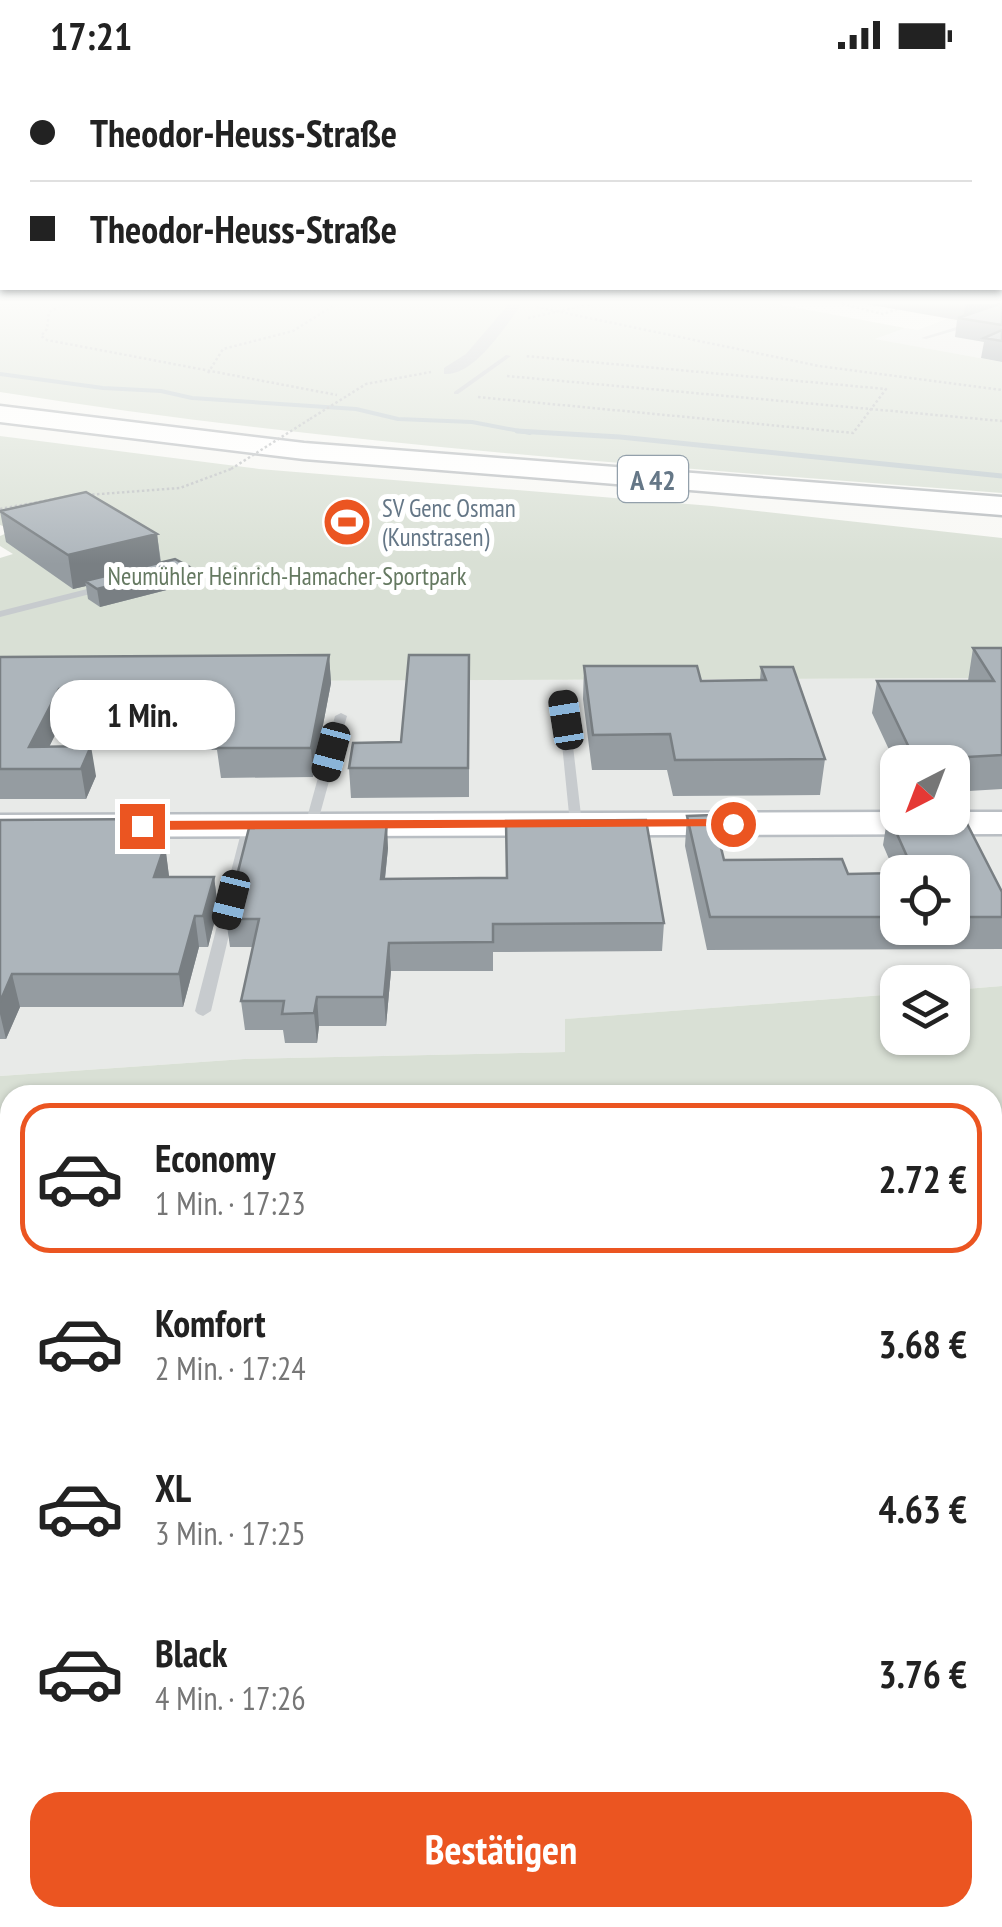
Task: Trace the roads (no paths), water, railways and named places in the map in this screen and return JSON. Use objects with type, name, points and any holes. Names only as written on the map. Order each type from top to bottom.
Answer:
[{"type":"highway","name":"A 42","points":[[0,414],[304,452],[1002,506]]},
{"type":"highway","name":"A 42","points":[[0,429],[100,444],[355,470],[1002,521]]},
{"type":"street","points":[[0,826],[1002,823]]},
{"type":"lane","points":[[456,394],[460,391]]},
{"type":"lane","points":[[0,614],[111,586]]},
{"type":"lane","points":[[562,694],[576,824]]},
{"type":"lane","points":[[310,825],[341,716]]},
{"type":"lane","points":[[204,1011],[249,825]]},
{"type":"waterway","points":[[154,391],[192,398],[356,409],[398,419],[472,422],[521,431]]},
{"type":"waterway","points":[[521,431],[620,437],[1002,476]]},
{"type":"waterway","points":[[521,431],[530,433]]},
{"type":"place","name":"SV Genc Osman (Kunstrasen)","points":[[347,522]]},
{"type":"park label","name":"Neumühler Heinrich-Hamacher-Sportpark","points":[[287,576]]}]
